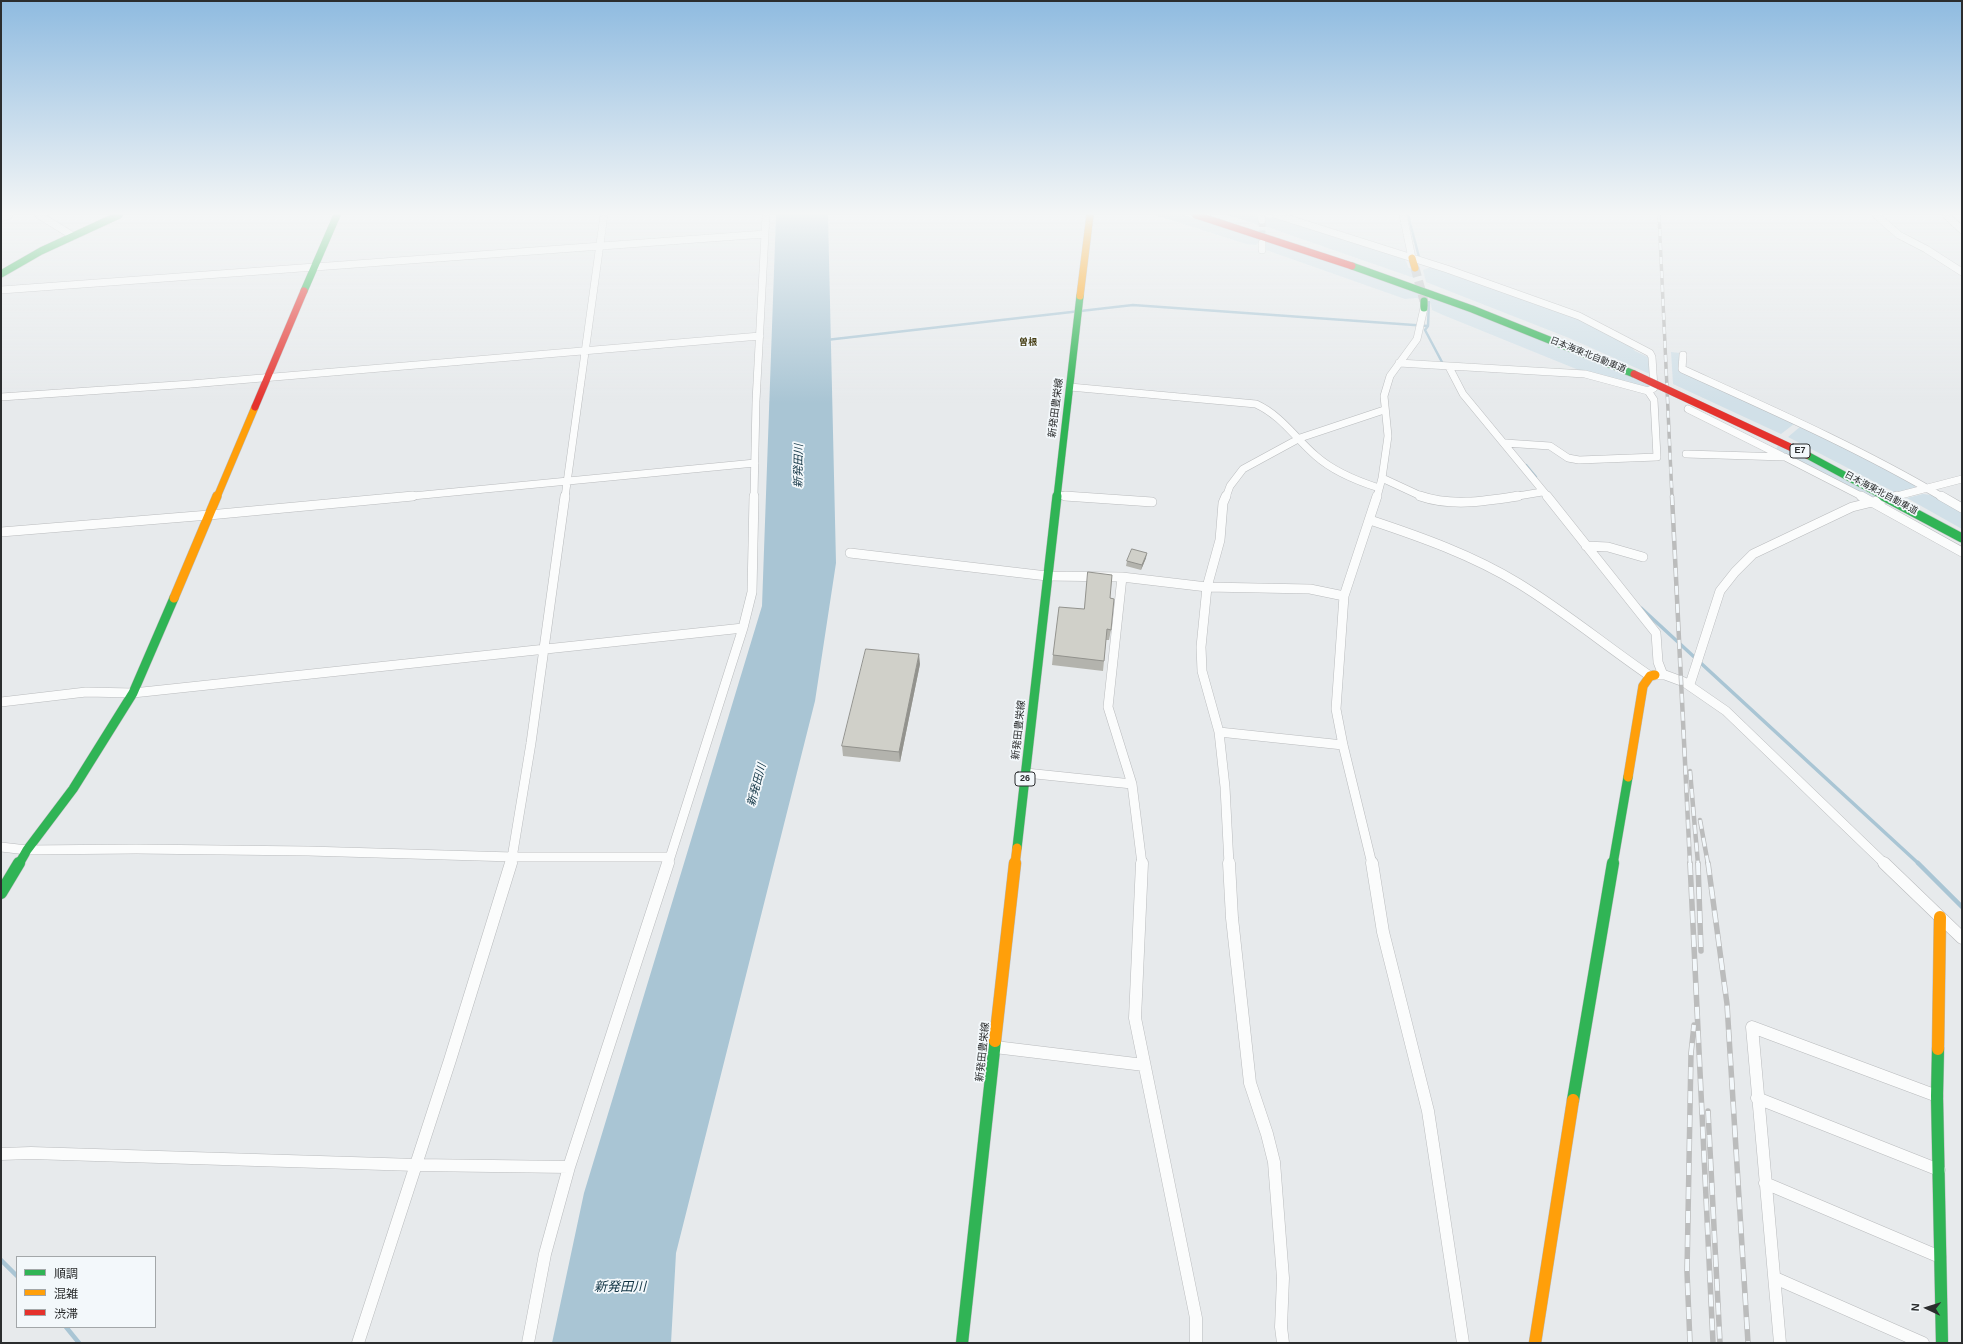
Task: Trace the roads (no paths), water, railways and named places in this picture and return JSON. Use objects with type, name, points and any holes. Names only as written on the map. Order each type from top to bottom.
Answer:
[{"type":"main road","points":[[1,893],[28,850],[73,789],[133,693],[310,278]]},
{"type":"main road","name":"新発田豊栄線","points":[[962,1343],[1047,576],[1083,278]]},
{"type":"main road","name":"日本海東北自動車道","points":[[1388,278],[1433,293],[1636,372],[1795,448],[1962,538]]},
{"type":"main road","name":"日本海東北自動車道","points":[[1403,278],[1559,337],[1636,372],[1803,448],[1962,532]]},
{"type":"main road","points":[[1534,1343],[1625,784],[1643,686],[1656,675]]},
{"type":"main road","points":[[1940,917],[1937,1096],[1942,1343]]},
{"type":"street","points":[[1,290],[168,278]]},
{"type":"street","points":[[358,1343],[490,934],[513,857],[521,811],[594,278]]},
{"type":"street","points":[[528,1343],[545,1254],[569,1167],[670,858],[743,628],[752,592],[755,463],[763,278]]},
{"type":"street","points":[[1471,278],[1579,316],[1650,353],[1652,357],[1654,388],[1648,391]]},
{"type":"street","points":[[1424,304],[1417,339],[1390,376],[1384,396],[1384,410],[1388,436],[1382,478],[1370,520],[1354,562],[1344,596],[1336,709],[1343,745],[1372,861],[1383,932],[1428,1111],[1440,1182],[1463,1343]]},
{"type":"street","points":[[1,397],[268,378],[760,336]]},
{"type":"street","points":[[1683,354],[1682,369],[1802,423],[1909,477],[1925,488],[1962,508]]},
{"type":"street","points":[[1399,363],[1585,374],[1648,391],[1654,400],[1657,457],[1579,460],[1568,458],[1550,446],[1505,443]]},
{"type":"street","points":[[1449,367],[1463,394],[1505,443],[1542,492],[1656,633],[1658,662],[1656,675]]},
{"type":"street","points":[[1070,387],[1256,404],[1272,411],[1300,438],[1310,451],[1331,468],[1348,478],[1379,488]]},
{"type":"street","points":[[1282,1343],[1281,1327],[1283,1278],[1274,1162],[1267,1134],[1250,1083],[1232,918],[1225,786],[1219,732],[1202,671],[1201,647],[1207,587],[1216,562],[1220,540],[1223,503],[1230,486],[1243,469],[1300,438],[1384,410]]},
{"type":"street","points":[[1688,410],[1872,501],[1962,552]]},
{"type":"street","points":[[1686,454],[1785,457]]},
{"type":"street","points":[[1,532],[209,515],[755,463]]},
{"type":"street","points":[[1382,478],[1415,493],[1441,501],[1472,501],[1542,492]]},
{"type":"street","points":[[1690,684],[1720,591],[1735,572],[1753,554],[1838,512],[1872,501],[1962,479]]},
{"type":"street","points":[[1057,495],[1152,502]]},
{"type":"street","points":[[1370,520],[1450,549],[1494,570],[1518,583],[1592,634],[1656,675],[1690,684],[1726,711],[1962,938]]},
{"type":"street","points":[[1586,546],[1608,547],[1643,557]]},
{"type":"street","points":[[850,553],[1047,576],[1122,578],[1207,587],[1310,589],[1344,596]]},
{"type":"street","points":[[1122,578],[1108,707],[1132,784],[1142,856],[1135,1018],[1196,1318],[1196,1343]]},
{"type":"street","points":[[1,702],[86,692],[133,693],[743,628]]},
{"type":"street","points":[[1219,732],[1343,745]]},
{"type":"street","points":[[1026,773],[1132,784]]},
{"type":"street","points":[[1,847],[28,850],[136,849],[308,851],[513,857],[670,858]]},
{"type":"street","points":[[1780,1343],[1757,1098],[1752,1027],[1937,1096]]},
{"type":"street","points":[[995,1047],[1144,1064]]},
{"type":"street","points":[[1757,1098],[1939,1170]]},
{"type":"street","points":[[1,1154],[31,1153],[416,1165],[569,1167]]},
{"type":"street","points":[[1765,1183],[1940,1256]]},
{"type":"street","points":[[1775,1278],[1923,1343]]},
{"type":"water","name":"新発田川","points":[[774,278],[829,278],[836,563],[815,701],[676,1253],[671,1343],[552,1343],[584,1193],[762,606]]},
{"type":"waterway","points":[[1428,326],[1429,302]]},
{"type":"waterway","points":[[826,340],[1133,305],[1428,326]]},
{"type":"waterway","points":[[1428,326],[1425,330],[1443,364]]},
{"type":"waterway","points":[[1526,465],[1536,477]]},
{"type":"waterway","points":[[1641,608],[1919,864]]},
{"type":"waterway","points":[[1919,864],[1962,907]]},
{"type":"waterway","points":[[1,1260],[16,1275]]},
{"type":"waterway","points":[[67,1328],[79,1343]]},
{"type":"tunnel","points":[[1418,278],[1424,301]]},
{"type":"railway","points":[[1662,278],[1672,497]]},
{"type":"railway","points":[[1672,496],[1690,864]]},
{"type":"railway","points":[[1690,771],[1698,864]]},
{"type":"railway","points":[[1700,820],[1708,864]]},
{"type":"railway","points":[[1690,863],[1713,1343]]},
{"type":"railway","points":[[1698,863],[1701,951]]},
{"type":"railway","points":[[1708,863],[1727,1004],[1748,1343]]},
{"type":"railway","points":[[1690,1343],[1687,1272],[1691,1053],[1694,1025]]},
{"type":"railway","points":[[1708,1111],[1720,1343]]},
{"type":"district","name":"曽根","points":[[1028,343]]}]
